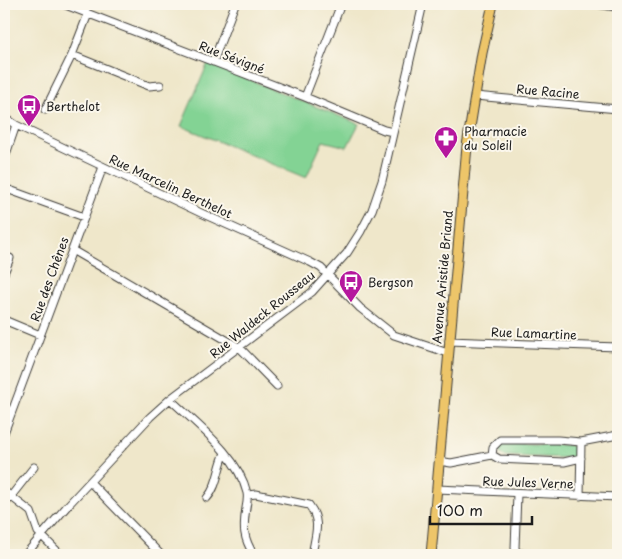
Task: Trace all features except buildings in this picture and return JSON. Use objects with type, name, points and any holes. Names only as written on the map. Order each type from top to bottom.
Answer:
[{"type":"main road","name":"Avenue Aristide Briand","points":[[431,555],[467,146],[493,4]]},
{"type":"street","name":"Rue Sévigné","points":[[63,4],[305,97],[384,130],[394,132]]},
{"type":"street","points":[[213,62],[235,4]]},
{"type":"street","points":[[305,97],[341,5],[332,4]]},
{"type":"street","name":"Rue Waldeck Rousseau","points":[[25,555],[150,417],[170,399],[312,292],[347,253],[372,210],[382,181],[423,4]]},
{"type":"street","points":[[596,4],[616,7]]},
{"type":"street","points":[[45,110],[72,55],[88,14]]},
{"type":"street","points":[[72,55],[149,86],[160,85]]},
{"type":"street","name":"Rue Racine","points":[[475,96],[618,109]]},
{"type":"street","name":"Rue Marcelin Berthelot","points":[[4,117],[16,125],[103,167],[310,262],[321,268],[367,314],[394,335],[448,353]]},
{"type":"street","points":[[4,160],[16,125]]},
{"type":"street","name":"Rue des Chênes","points":[[4,434],[103,167]]},
{"type":"street","points":[[4,188],[84,217]]},
{"type":"street","points":[[72,250],[240,348],[277,386]]},
{"type":"street","points":[[4,256],[10,258],[4,273]]},
{"type":"street","points":[[4,320],[40,335]]},
{"type":"street","name":"Rue Lamartine","points":[[449,341],[618,347]]},
{"type":"street","points":[[170,399],[226,453],[241,477],[248,495],[244,531],[248,545],[254,555]]},
{"type":"street","points":[[492,455],[493,447],[500,440],[581,442],[618,435]]},
{"type":"street","points":[[580,496],[581,442]]},
{"type":"street","points":[[207,498],[212,493],[221,461],[226,453]]},
{"type":"street","points":[[439,462],[451,463],[492,455],[499,459],[564,462],[581,458]]},
{"type":"street","points":[[4,505],[34,466]]},
{"type":"street","points":[[90,482],[161,555]]},
{"type":"street","name":"Rue Jules Verne","points":[[437,489],[618,497]]},
{"type":"street","points":[[4,491],[30,512],[38,532],[61,555]]},
{"type":"street","points":[[248,495],[256,494],[308,505],[315,513],[317,522],[312,555]]},
{"type":"street","points":[[517,494],[515,548],[517,553],[547,555]]},
{"type":"green space","points":[[208,63],[359,124],[347,147],[323,141],[306,178],[181,126]]},
{"type":"green space","points":[[504,443],[569,445],[574,447],[577,455],[573,458],[504,456],[499,450]]},
{"type":"place","name":"Berthelot","points":[[29,127]]},
{"type":"place","name":"Pharmacie du Soleil","points":[[446,159]]},
{"type":"place","name":"Bergson","points":[[351,303]]}]
